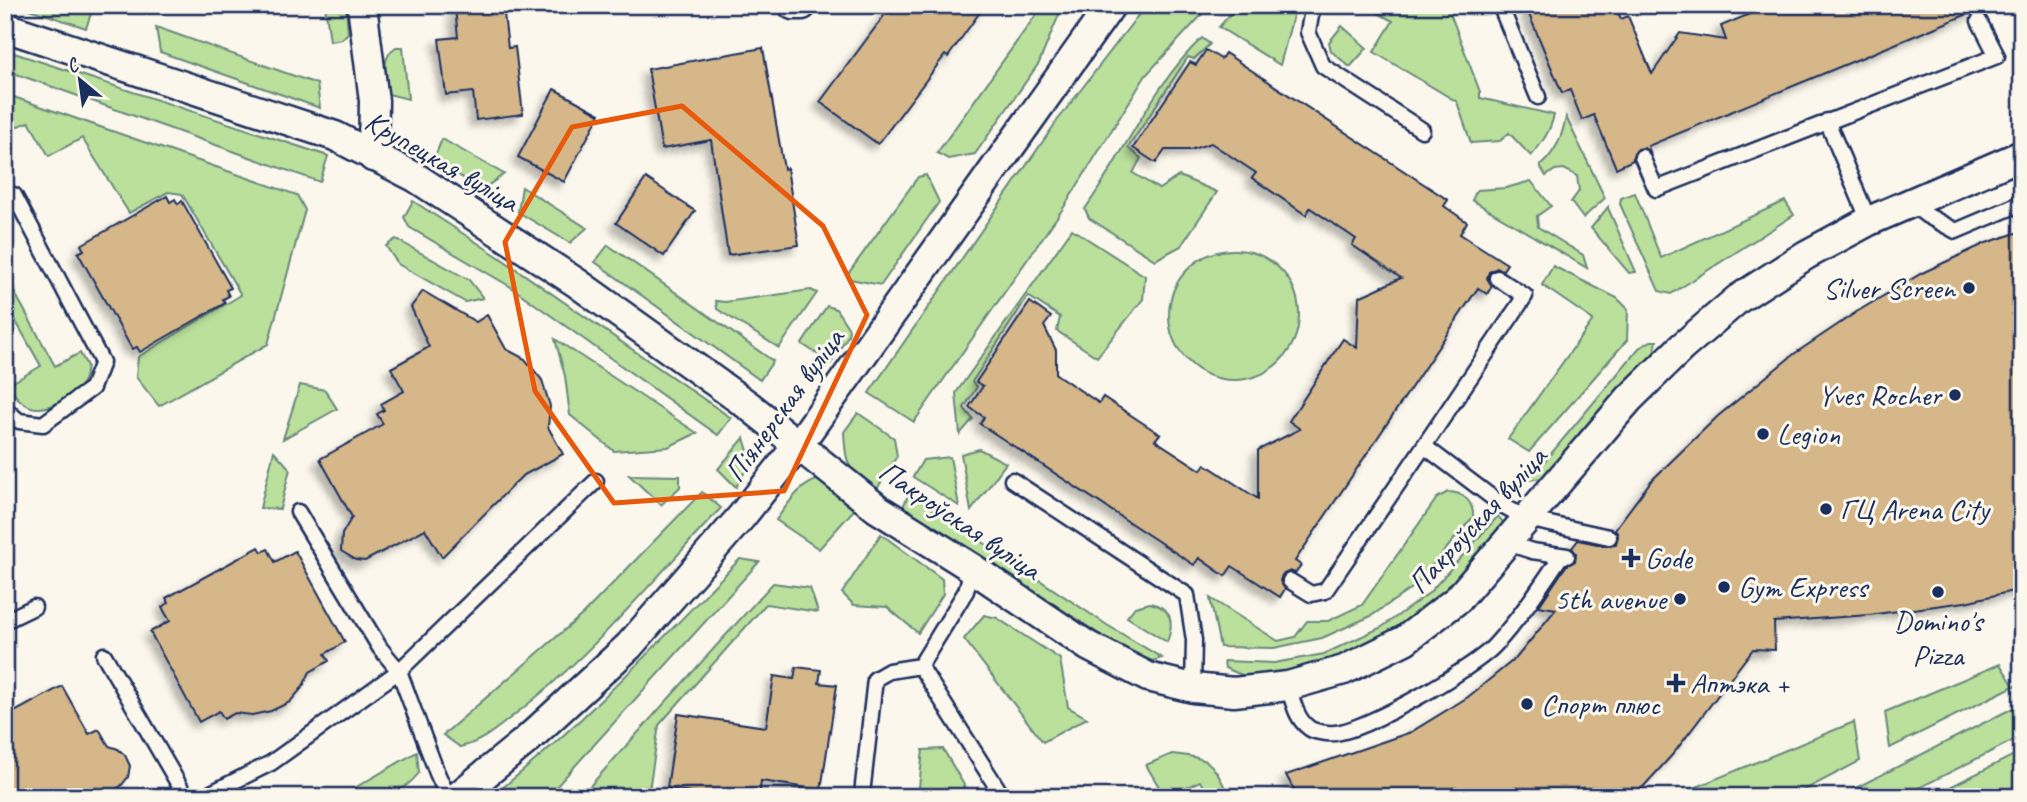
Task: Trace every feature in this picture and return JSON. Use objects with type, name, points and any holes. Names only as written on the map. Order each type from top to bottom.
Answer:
[{"type":"street","points":[[362,5],[374,101],[373,157]]},
{"type":"street","points":[[793,5],[802,5]]},
{"type":"street","name":"Піянерская вуліца","points":[[457,797],[528,739],[629,646],[743,516],[799,444],[1111,5]]},
{"type":"street","name":"Крупецкая вуліца","points":[[5,27],[335,136],[415,177],[577,283],[799,444]]},
{"type":"street","name":"Пакроўская вуліца","points":[[799,444],[878,509],[1088,646],[1148,677],[1194,688],[1234,692],[1288,686],[1344,670],[1405,640],[1458,599],[1629,399],[1682,347],[1738,299],[1806,254],[1869,222],[1909,202],[2022,155]]},
{"type":"lane","points":[[1313,5],[1308,32],[1323,66],[1422,130]]},
{"type":"lane","points":[[1500,5],[1538,97]]},
{"type":"lane","points":[[1642,157],[1656,189],[1997,57],[1979,20]]},
{"type":"lane","points":[[1827,121],[1869,222]]},
{"type":"lane","points":[[5,201],[14,195],[102,362],[92,388],[73,405],[43,424],[19,421],[5,409]]},
{"type":"lane","points":[[1909,202],[1926,215],[1956,231],[2022,203]]},
{"type":"lane","points":[[1290,581],[1311,594],[1325,592],[1525,296],[1497,278]]},
{"type":"lane","points":[[1424,446],[1502,505],[1527,519],[1609,537]]},
{"type":"lane","points":[[1012,480],[1186,595],[1194,640],[1194,688]]},
{"type":"lane","points":[[203,797],[271,763],[399,671],[596,481]]},
{"type":"lane","points":[[298,512],[380,648],[399,671],[448,797]]},
{"type":"lane","points":[[1288,686],[1298,716],[1311,730],[1336,733],[1376,719],[1446,681],[1492,648],[1528,606],[1564,556],[1532,551],[1507,543]]},
{"type":"lane","points":[[920,667],[966,590],[972,568]]},
{"type":"lane","points":[[5,621],[34,607]]},
{"type":"lane","points":[[104,655],[186,797]]},
{"type":"lane","points":[[862,794],[875,680],[888,671],[920,667]]},
{"type":"lane","points":[[920,667],[1003,797]]},
{"type":"highlighted area","points":[[682,106],[823,226],[867,315],[784,491],[614,503],[535,391],[505,242],[572,127]]},
{"type":"green space","points":[[17,5],[86,5],[93,8],[86,28]]},
{"type":"green space","points":[[325,5],[346,5],[348,33],[342,39],[330,41]]},
{"type":"green space","points":[[1043,5],[1063,5],[1039,63],[975,154],[948,159],[937,153]]},
{"type":"green space","points":[[1146,5],[1211,5],[1146,75],[1064,207],[914,422],[869,393],[1057,121]]},
{"type":"green space","points":[[1238,5],[1296,5],[1280,65],[1219,27]]},
{"type":"green space","points":[[1363,5],[1447,5],[1480,98],[1554,115],[1545,137],[1531,156],[1509,133],[1500,141],[1471,143],[1457,102],[1374,52],[1393,21]]},
{"type":"green space","points":[[1342,26],[1367,48],[1350,67],[1331,51],[1329,42]]},
{"type":"green space","points":[[156,27],[317,84],[320,108],[160,52]]},
{"type":"green space","points":[[1202,38],[1210,44],[1194,59],[1188,57],[1128,148],[1141,158],[1133,173],[1159,189],[1179,176],[1217,192],[1181,246],[1155,260],[1089,218],[1085,209],[1169,76]]},
{"type":"green space","points":[[396,47],[403,47],[408,99],[388,94],[386,62]]},
{"type":"green space","points":[[5,50],[328,156],[320,182],[5,70]]},
{"type":"green space","points":[[5,94],[297,195],[305,210],[268,344],[159,406],[136,377],[138,357],[241,295],[182,194],[168,192],[129,213],[82,138],[49,156],[29,122],[5,131]]},
{"type":"green space","points":[[1566,117],[1605,198],[1583,218],[1571,202],[1579,191],[1577,176],[1564,169],[1555,170],[1546,176],[1540,166],[1558,144]]},
{"type":"green space","points":[[442,139],[504,174],[483,189],[433,161]]},
{"type":"green space","points":[[926,175],[939,202],[881,285],[850,279],[848,274],[918,177]]},
{"type":"green space","points":[[1531,181],[1551,206],[1537,216],[1538,227],[1583,255],[1587,268],[1472,200],[1477,190],[1506,188]]},
{"type":"green space","points":[[522,187],[587,228],[570,243],[518,212]]},
{"type":"green space","points":[[1635,193],[1661,258],[1785,201],[1794,215],[1671,294],[1659,291],[1620,204],[1621,198]]},
{"type":"green space","points":[[413,201],[499,257],[731,418],[718,435],[511,287],[409,227],[404,217]]},
{"type":"green space","points":[[1608,207],[1636,272],[1629,273],[1591,228]]},
{"type":"green space","points":[[1072,229],[1145,276],[1143,299],[1097,357],[1057,331],[1060,317],[1028,296],[972,382],[977,387],[964,408],[973,419],[960,434],[956,393]]},
{"type":"green space","points":[[396,239],[469,280],[483,298],[465,302],[398,264],[386,246]]},
{"type":"green space","points":[[608,245],[773,361],[760,380],[595,262]]},
{"type":"green space","points":[[1234,250],[1259,255],[1280,269],[1294,290],[1299,315],[1294,340],[1280,361],[1259,375],[1234,380],[1209,375],[1188,361],[1174,340],[1169,315],[1174,290],[1188,269],[1209,255]]},
{"type":"green space","points":[[1553,266],[1617,298],[1628,309],[1627,340],[1529,452],[1508,439],[1593,320],[1542,285]]},
{"type":"green space","points":[[5,275],[55,366],[80,353],[87,366],[85,379],[79,388],[68,398],[53,405],[31,407],[18,398],[8,385],[41,366],[5,302]]},
{"type":"green space","points":[[811,290],[817,293],[779,348],[717,309],[716,301]]},
{"type":"green space","points":[[827,306],[836,309],[849,329],[848,336],[831,363],[802,344]]},
{"type":"green space","points":[[555,339],[697,433],[668,447],[614,451],[570,415],[565,376]]},
{"type":"green space","points":[[1651,341],[1657,341],[1654,354],[1546,477],[1529,480],[1639,348]]},
{"type":"green space","points":[[300,385],[325,390],[337,409],[283,439]]},
{"type":"green space","points":[[858,413],[894,438],[897,456],[877,489],[859,478],[847,460],[844,432]]},
{"type":"green space","points":[[744,438],[751,461],[736,487],[718,469]]},
{"type":"green space","points":[[979,449],[1006,463],[971,511],[961,454]]},
{"type":"green space","points":[[274,451],[290,469],[280,509],[260,508]]},
{"type":"green space","points":[[950,457],[959,506],[913,477],[923,460]]},
{"type":"green space","points":[[629,475],[680,476],[680,487],[661,505]]},
{"type":"green space","points":[[821,479],[861,502],[819,549],[776,520],[801,490]]},
{"type":"green space","points":[[702,492],[721,508],[569,668],[542,693],[482,738],[460,747],[443,735],[583,614]]},
{"type":"green space","points":[[1448,492],[1458,494],[1469,502],[1473,517],[1415,586],[1371,616],[1322,638],[1274,648],[1220,647],[1210,598],[1278,641],[1295,637],[1307,621],[1328,621],[1362,605],[1437,498]]},
{"type":"green space","points":[[909,493],[1107,625],[1162,658],[1152,661],[1119,647],[903,507]]},
{"type":"green space","points":[[1498,516],[1506,526],[1466,575],[1423,614],[1346,659],[1266,679],[1242,675],[1225,668],[1224,661],[1274,663],[1324,654],[1382,627],[1429,593]]},
{"type":"green space","points":[[881,534],[942,579],[943,594],[918,633],[887,607],[854,605],[842,593]]},
{"type":"green space","points":[[740,559],[759,562],[547,797],[491,797],[588,712]]},
{"type":"green space","points":[[773,583],[810,588],[818,612],[766,604],[659,725],[648,797],[580,797]]},
{"type":"green space","points":[[1150,603],[1158,605],[1170,618],[1171,629],[1167,642],[1127,617],[1135,607]]},
{"type":"green space","points":[[984,615],[997,618],[1060,659],[1068,707],[1087,718],[1043,742],[964,639]]},
{"type":"green space","points":[[2000,664],[2014,686],[1890,748],[1885,712]]},
{"type":"green space","points":[[2019,705],[2022,713],[2022,736],[1901,797],[1838,797]]},
{"type":"green space","points":[[1854,722],[1860,761],[1791,797],[1680,797],[1684,792]]},
{"type":"green space","points":[[943,749],[964,785],[958,797],[918,797],[923,750]]},
{"type":"green space","points":[[2022,751],[2022,783],[1996,797],[1930,797]]},
{"type":"green space","points":[[417,752],[419,773],[402,789],[384,796],[339,797]]},
{"type":"green space","points":[[1172,754],[1196,757],[1210,764],[1230,797],[1209,797],[1200,781],[1165,797],[1146,765]]},
{"type":"building","points":[[503,5],[508,48],[515,47],[523,114],[476,120],[473,92],[446,95],[439,39],[458,37],[455,8]]},
{"type":"building","points":[[892,5],[985,5],[948,57],[945,55],[878,144],[820,102]]},
{"type":"building","points":[[1525,5],[1615,5],[1621,19],[1628,16],[1652,74],[1680,33],[1726,40],[1721,26],[1771,5],[1987,6],[1648,146],[1650,152],[1644,148],[1638,149],[1633,160],[1616,168],[1594,115],[1582,120],[1570,90],[1562,93]]},
{"type":"building","points":[[763,48],[799,245],[728,255],[711,140],[662,149],[648,69]]},
{"type":"building","points":[[1206,50],[1221,59],[1225,53],[1448,200],[1444,206],[1467,222],[1460,234],[1507,264],[1503,270],[1497,268],[1489,272],[1487,278],[1492,286],[1487,294],[1478,288],[1295,561],[1301,565],[1295,573],[1290,571],[1282,575],[1280,581],[1285,589],[1280,597],[1232,566],[1225,576],[1199,558],[1194,565],[980,424],[984,417],[969,407],[983,386],[976,382],[1030,302],[1051,317],[1044,326],[1056,350],[1056,374],[1099,403],[1103,397],[1160,434],[1155,440],[1201,470],[1205,464],[1258,499],[1258,450],[1300,429],[1289,421],[1343,339],[1357,348],[1359,297],[1401,278],[1352,245],[1356,239],[1310,208],[1306,215],[1252,178],[1256,173],[1211,143],[1190,150],[1165,150],[1156,163],[1133,148],[1190,62],[1196,65]]},
{"type":"building","points":[[554,89],[600,114],[564,182],[518,157]]},
{"type":"building","points":[[646,178],[695,211],[664,256],[616,223]]},
{"type":"building","points":[[167,196],[170,202],[175,199],[178,204],[182,201],[231,288],[226,290],[229,296],[223,299],[225,303],[140,352],[137,347],[132,349],[78,253],[84,250],[81,245]]},
{"type":"building","name":"ГЦ Arena City","points":[[2022,231],[2022,589],[1965,602],[1869,615],[1774,622],[1775,650],[1753,649],[1674,753],[1634,797],[1298,797],[1286,775],[1411,732],[1468,697],[1517,657],[1556,609],[1539,606],[1566,566],[1575,561],[1576,553],[1572,548],[1578,540],[1607,546],[1616,544],[1618,535],[1615,529],[1651,481],[1718,416],[1794,354],[1858,311],[1922,273],[1986,243]]},
{"type":"building","points":[[423,291],[476,322],[487,315],[506,349],[525,359],[542,380],[550,406],[548,427],[563,454],[522,476],[442,557],[425,529],[365,561],[356,560],[341,551],[342,534],[352,517],[320,459],[383,424],[377,414],[384,410],[381,404],[404,391],[391,368],[429,347],[411,307]]},
{"type":"building","points":[[259,547],[262,552],[268,549],[275,562],[295,551],[345,642],[325,654],[329,661],[310,672],[302,688],[290,702],[271,711],[252,715],[235,713],[224,719],[219,711],[199,722],[150,632],[170,621],[162,607],[169,603],[166,598]]},
{"type":"building","points":[[796,667],[821,670],[819,683],[837,685],[821,790],[761,781],[759,797],[722,797],[667,788],[678,714],[766,727],[774,676],[794,679]]},
{"type":"building","points":[[62,686],[89,734],[99,729],[109,746],[125,755],[130,766],[128,777],[121,786],[102,797],[5,797],[5,717]]},
{"type":"place","name":"Silver Screen","points":[[1969,288]]},
{"type":"place","name":"Yves Rocher","points":[[1955,395]]},
{"type":"place","name":"Legion","points":[[1763,434]]},
{"type":"place","name":"ГЦ Arena City","points":[[1826,509]]},
{"type":"place","name":"Gode","points":[[1631,558]]},
{"type":"place","name":"Gym Express","points":[[1724,587]]},
{"type":"place","name":"Domino's Pizza","points":[[1938,592]]},
{"type":"place","name":"5th avenue","points":[[1680,599]]},
{"type":"place","name":"Аптэка +","points":[[1676,683]]},
{"type":"place","name":"Спорт плюс","points":[[1527,704]]}]
